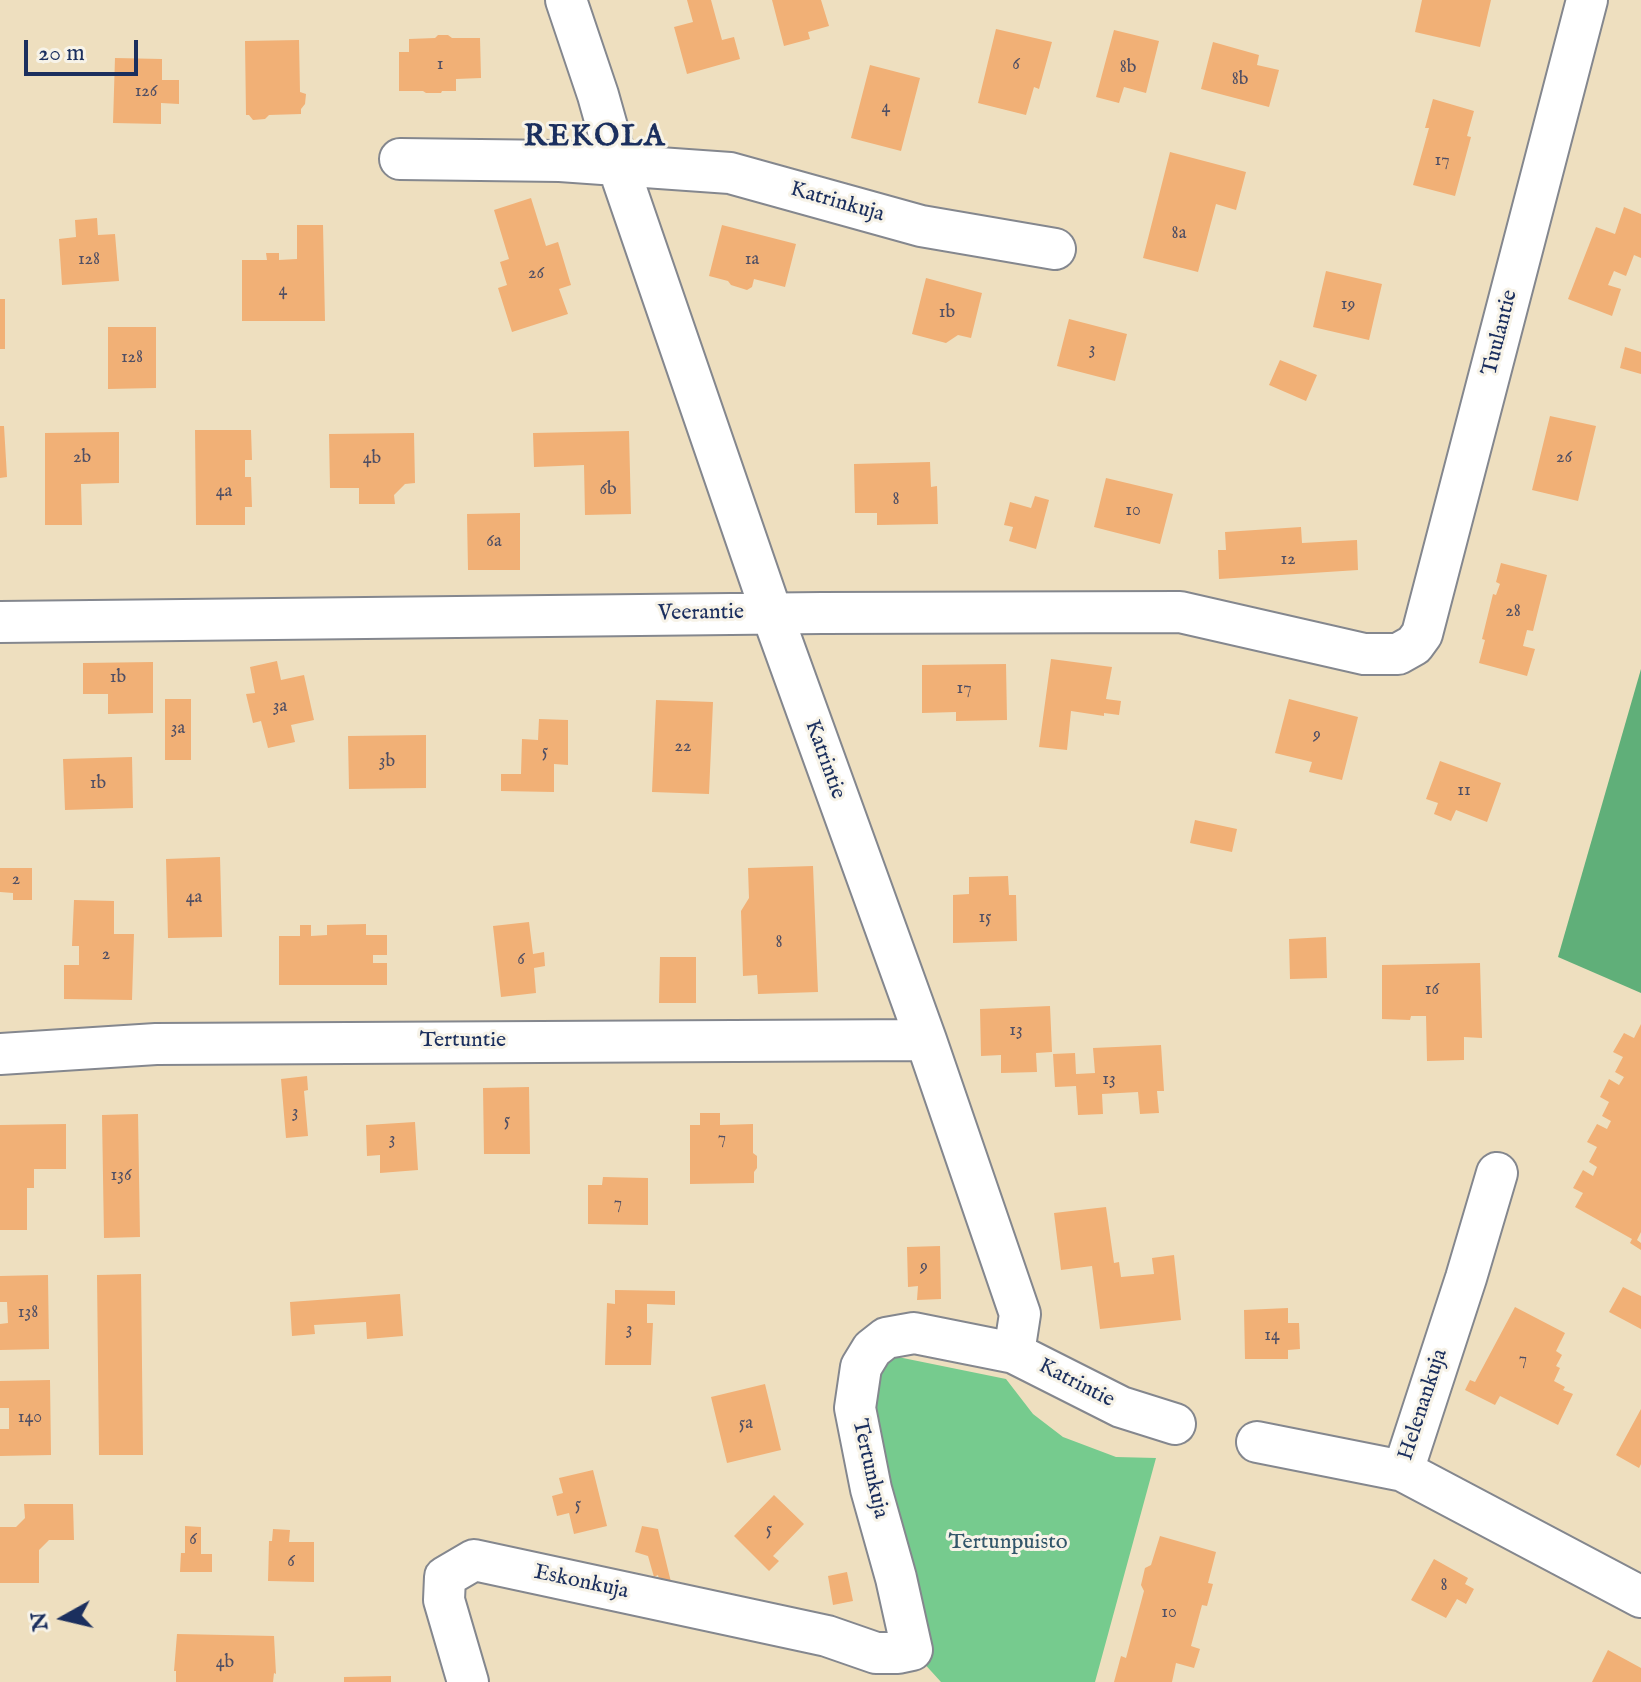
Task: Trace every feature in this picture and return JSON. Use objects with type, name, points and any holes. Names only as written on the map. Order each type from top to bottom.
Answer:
[{"type":"street","name":"Katrintie","points":[[566,0],[618,166],[772,614],[926,1040],[1020,1314],[1014,1353],[1121,1407],[1175,1424]]},
{"type":"street","name":"Tuulantie","points":[[1398,654],[1414,645],[1422,634],[1587,0]]},
{"type":"street","name":"Katrinkuja","points":[[400,159],[560,161],[730,173],[921,226],[1055,249]]},
{"type":"street","name":"Veerantie","points":[[0,622],[1180,612],[1364,654],[1398,654]]},
{"type":"street","name":"Tertuntie","points":[[0,1054],[156,1044],[926,1040]]},
{"type":"street","name":"Helenankuja","points":[[1497,1173],[1403,1471],[1641,1597]]},
{"type":"street","name":"Tertunkuja","points":[[827,1636],[876,1653],[912,1650],[871,1489],[855,1408],[861,1367],[872,1349],[886,1338],[914,1333],[1014,1353]]},
{"type":"street","points":[[1257,1442],[1403,1471]]},
{"type":"street","name":"Eskonkuja","points":[[468,1682],[444,1600],[445,1577],[474,1560],[827,1636]]},
{"type":"green space","points":[[1641,669],[1641,993],[1558,957]]},
{"type":"green space","name":"Tertunpuisto","points":[[893,1356],[1006,1379],[1033,1414],[1063,1437],[1116,1457],[1156,1458],[1095,1682],[941,1682],[921,1660],[851,1370]]},
{"type":"building","points":[[687,0],[711,0],[722,40],[734,37],[740,59],[687,74],[674,27],[693,22]]},
{"type":"building","points":[[772,0],[821,0],[829,26],[808,32],[810,39],[784,46]]},
{"type":"building","points":[[1422,0],[1491,0],[1480,47],[1415,32]]},
{"type":"building","points":[[996,29],[1052,42],[1039,89],[1034,87],[1026,115],[978,103]]},
{"type":"building","points":[[1114,30],[1159,41],[1146,93],[1124,87],[1119,103],[1096,97]]},
{"type":"building","points":[[438,35],[480,38],[481,78],[456,79],[456,91],[399,91],[399,52],[409,52],[409,39],[435,38]]},
{"type":"building","points":[[299,40],[300,92],[306,94],[301,114],[269,115],[265,119],[253,120],[246,115],[245,41]]},
{"type":"building","points":[[1213,42],[1259,55],[1257,65],[1279,70],[1269,107],[1201,89]]},
{"type":"building","points":[[115,58],[162,59],[162,80],[179,80],[179,104],[161,103],[161,124],[113,123]]},
{"type":"building","points":[[870,65],[920,78],[901,151],[851,138]]},
{"type":"building","points":[[1433,99],[1474,111],[1467,136],[1471,137],[1455,196],[1413,185],[1429,128],[1425,128]]},
{"type":"building","points":[[1170,152],[1246,172],[1236,210],[1216,204],[1198,272],[1143,258]]},
{"type":"building","points":[[531,198],[546,246],[558,242],[571,285],[559,289],[568,314],[512,332],[498,288],[507,285],[500,262],[509,259],[494,210]]},
{"type":"building","points":[[1624,207],[1641,214],[1641,258],[1634,255],[1626,276],[1614,271],[1608,285],[1621,289],[1612,316],[1568,299],[1596,227],[1615,234]]},
{"type":"building","points":[[97,218],[98,235],[115,234],[119,281],[62,285],[59,239],[76,237],[75,220]]},
{"type":"building","points":[[297,225],[323,225],[325,321],[242,321],[242,260],[267,260],[266,253],[279,253],[279,260],[297,259]]},
{"type":"building","points":[[722,225],[796,244],[785,287],[754,279],[752,287],[747,290],[709,276]]},
{"type":"building","points":[[1326,271],[1382,284],[1369,340],[1313,327]]},
{"type":"building","points":[[926,278],[982,293],[971,338],[958,335],[946,343],[912,334]]},
{"type":"building","points":[[0,299],[5,299],[5,349],[0,349]]},
{"type":"building","points":[[1069,319],[1127,334],[1115,381],[1057,366]]},
{"type":"building","points":[[108,327],[156,327],[156,388],[108,389]]},
{"type":"building","points":[[1625,347],[1641,352],[1641,374],[1620,368]]},
{"type":"building","points":[[1280,360],[1317,375],[1306,401],[1269,385]]},
{"type":"building","points":[[1550,416],[1596,426],[1578,501],[1532,490]]},
{"type":"building","points":[[0,426],[4,426],[7,477],[0,478]]},
{"type":"building","points":[[195,430],[251,430],[252,460],[245,460],[245,477],[251,477],[252,507],[245,507],[245,525],[196,525]]},
{"type":"building","points":[[629,431],[631,514],[585,515],[584,465],[534,467],[533,433]]},
{"type":"building","points":[[119,432],[119,483],[81,484],[82,525],[45,525],[45,433]]},
{"type":"building","points":[[414,433],[415,483],[405,484],[394,495],[395,504],[359,504],[359,488],[330,488],[329,434]]},
{"type":"building","points":[[930,462],[931,487],[937,486],[938,524],[877,525],[877,513],[855,513],[854,464]]},
{"type":"building","points":[[1106,478],[1173,494],[1160,544],[1094,527]]},
{"type":"building","points":[[1035,496],[1049,500],[1036,549],[1009,541],[1013,527],[1004,525],[1010,502],[1031,508]]},
{"type":"building","points":[[520,513],[520,570],[468,570],[467,514]]},
{"type":"building","points":[[1301,527],[1302,543],[1357,540],[1358,570],[1219,579],[1218,550],[1226,550],[1225,532]]},
{"type":"building","points":[[1501,563],[1547,575],[1533,631],[1527,630],[1523,646],[1535,649],[1527,676],[1479,663],[1493,594],[1496,595],[1500,584],[1496,582]]},
{"type":"building","points":[[1051,659],[1112,667],[1106,699],[1121,701],[1119,715],[1071,711],[1067,750],[1039,747]]},
{"type":"building","points":[[277,661],[281,680],[304,675],[314,720],[291,725],[295,742],[268,748],[261,721],[253,723],[246,694],[255,693],[250,667]]},
{"type":"building","points":[[153,662],[153,713],[108,714],[108,694],[83,694],[83,663]]},
{"type":"building","points":[[1006,664],[1007,720],[956,721],[956,712],[922,713],[922,665]]},
{"type":"building","points":[[165,699],[191,699],[191,760],[165,760]]},
{"type":"building","points":[[1289,699],[1358,717],[1342,780],[1309,772],[1312,762],[1275,753]]},
{"type":"building","points":[[656,700],[713,702],[709,794],[652,792]]},
{"type":"building","points":[[539,719],[568,720],[568,765],[554,764],[554,792],[501,791],[501,774],[521,774],[522,739],[538,740]]},
{"type":"building","points":[[426,735],[426,788],[349,789],[348,736]]},
{"type":"building","points":[[132,757],[133,808],[65,810],[63,759]]},
{"type":"building","points":[[1440,761],[1501,783],[1487,822],[1456,810],[1451,821],[1434,814],[1438,803],[1426,799]]},
{"type":"building","points":[[1195,820],[1237,829],[1232,852],[1190,843]]},
{"type":"building","points":[[220,857],[222,937],[168,938],[166,859]]},
{"type":"building","points":[[813,866],[818,992],[758,994],[757,975],[743,976],[741,911],[749,898],[748,868]]},
{"type":"building","points":[[0,868],[32,868],[32,900],[13,900],[13,893],[0,892]]},
{"type":"building","points":[[1008,876],[1009,895],[1016,895],[1017,941],[953,943],[953,895],[969,894],[969,877]]},
{"type":"building","points":[[74,900],[114,901],[114,934],[134,934],[132,1000],[64,999],[64,965],[79,965],[79,946],[72,946]]},
{"type":"building","points":[[529,922],[533,954],[544,952],[545,966],[534,968],[536,993],[501,997],[493,926]]},
{"type":"building","points":[[366,924],[366,935],[387,935],[387,955],[373,955],[373,963],[387,963],[387,985],[279,985],[279,936],[300,936],[300,925],[311,925],[311,936],[327,935],[327,925]]},
{"type":"building","points":[[1326,937],[1327,978],[1290,979],[1289,939]]},
{"type":"building","points":[[660,957],[696,957],[696,1003],[659,1003]]},
{"type":"building","points":[[1480,963],[1482,1038],[1464,1037],[1464,1060],[1427,1061],[1426,1016],[1411,1016],[1410,1020],[1382,1019],[1382,965]]},
{"type":"building","points":[[1050,1006],[1052,1052],[1036,1053],[1037,1072],[1001,1073],[1001,1055],[981,1056],[980,1009]]},
{"type":"building","points":[[1641,1024],[1641,1232],[1637,1240],[1641,1243],[1641,1250],[1630,1243],[1632,1239],[1575,1207],[1583,1193],[1573,1188],[1583,1170],[1593,1176],[1597,1167],[1589,1162],[1597,1147],[1587,1142],[1597,1124],[1607,1129],[1611,1121],[1602,1116],[1609,1102],[1600,1097],[1609,1079],[1619,1085],[1624,1077],[1615,1072],[1623,1057],[1613,1052],[1624,1033],[1634,1038]]},
{"type":"building","points":[[1161,1045],[1164,1091],[1157,1091],[1159,1113],[1140,1114],[1138,1092],[1102,1094],[1103,1114],[1078,1115],[1076,1086],[1055,1087],[1053,1054],[1075,1053],[1076,1074],[1095,1073],[1093,1048]]},
{"type":"building","points":[[307,1076],[308,1090],[304,1091],[308,1136],[286,1138],[281,1079]]},
{"type":"building","points":[[529,1087],[530,1154],[484,1154],[483,1088]]},
{"type":"building","points":[[700,1113],[720,1113],[720,1125],[753,1124],[753,1153],[757,1156],[754,1183],[690,1184],[690,1125],[700,1125]]},
{"type":"building","points":[[138,1114],[140,1237],[104,1238],[102,1115]]},
{"type":"building","points":[[415,1122],[418,1170],[380,1173],[380,1155],[367,1156],[366,1125]]},
{"type":"building","points":[[66,1124],[66,1169],[34,1169],[34,1188],[27,1188],[27,1230],[0,1230],[0,1125]]},
{"type":"building","points":[[603,1177],[648,1178],[648,1225],[588,1224],[588,1185],[602,1185]]},
{"type":"building","points":[[1106,1207],[1114,1263],[1119,1262],[1121,1277],[1154,1274],[1152,1258],[1174,1255],[1181,1320],[1100,1329],[1092,1266],[1061,1270],[1054,1213]]},
{"type":"building","points":[[940,1246],[941,1299],[917,1300],[918,1286],[908,1287],[907,1247]]},
{"type":"building","points":[[141,1274],[143,1455],[99,1455],[97,1275]]},
{"type":"building","points":[[48,1275],[49,1349],[0,1350],[0,1324],[8,1323],[7,1302],[0,1302],[0,1276]]},
{"type":"building","points":[[1623,1287],[1641,1296],[1641,1329],[1609,1312]]},
{"type":"building","points":[[615,1290],[675,1291],[675,1305],[647,1304],[647,1323],[653,1323],[651,1365],[605,1365],[607,1303],[615,1304]]},
{"type":"building","points":[[400,1294],[403,1336],[367,1339],[366,1322],[314,1325],[315,1334],[292,1336],[290,1302]]},
{"type":"building","points":[[1515,1307],[1565,1333],[1556,1351],[1562,1355],[1556,1366],[1560,1368],[1554,1381],[1573,1394],[1558,1425],[1500,1396],[1495,1405],[1465,1390],[1470,1380],[1475,1382]]},
{"type":"building","points":[[1288,1308],[1288,1323],[1299,1323],[1300,1349],[1288,1350],[1288,1359],[1245,1359],[1244,1310]]},
{"type":"building","points":[[50,1380],[51,1455],[0,1456],[0,1429],[9,1429],[9,1408],[0,1408],[0,1381]]},
{"type":"building","points":[[765,1384],[781,1450],[727,1463],[711,1397]]},
{"type":"building","points":[[1641,1409],[1641,1464],[1639,1468],[1616,1455]]},
{"type":"building","points":[[593,1470],[607,1526],[574,1534],[569,1513],[557,1516],[552,1496],[563,1493],[559,1478]]},
{"type":"building","points":[[774,1495],[804,1524],[773,1556],[779,1561],[769,1571],[734,1536]]},
{"type":"building","points":[[24,1504],[73,1504],[74,1540],[49,1540],[39,1550],[39,1583],[0,1583],[0,1527],[16,1527],[25,1518]]},
{"type":"building","points":[[185,1526],[201,1527],[201,1554],[212,1554],[212,1572],[180,1572],[181,1553],[185,1553]]},
{"type":"building","points":[[642,1526],[658,1529],[671,1582],[660,1584],[658,1575],[654,1577],[648,1556],[635,1552]]},
{"type":"building","points":[[273,1529],[290,1530],[289,1542],[314,1542],[314,1582],[268,1581],[269,1541],[272,1541]]},
{"type":"building","points":[[1160,1536],[1216,1552],[1208,1583],[1213,1584],[1207,1606],[1202,1605],[1191,1646],[1200,1649],[1194,1668],[1176,1663],[1172,1682],[1114,1682],[1121,1656],[1126,1658],[1144,1591],[1141,1585],[1145,1568],[1151,1565]]},
{"type":"building","points":[[1434,1559],[1468,1578],[1465,1584],[1474,1589],[1466,1604],[1457,1599],[1446,1618],[1411,1600]]},
{"type":"building","points":[[847,1572],[853,1601],[833,1605],[828,1576]]},
{"type":"building","points":[[177,1634],[274,1636],[276,1674],[273,1682],[176,1682]]},
{"type":"building","points":[[1608,1650],[1641,1668],[1641,1682],[1592,1682]]},
{"type":"building","points":[[391,1676],[391,1682],[344,1682],[344,1677]]},
{"type":"district","name":"REKOLA","points":[[595,139]]}]
